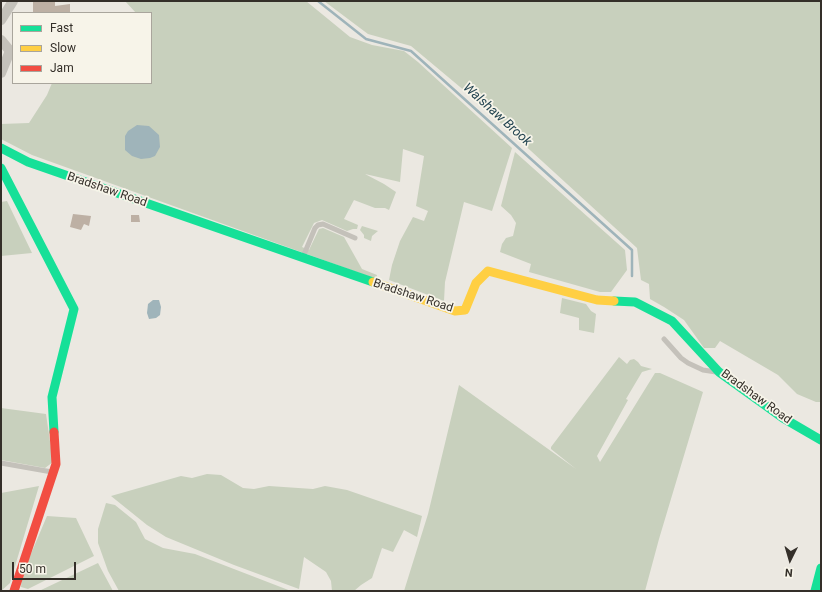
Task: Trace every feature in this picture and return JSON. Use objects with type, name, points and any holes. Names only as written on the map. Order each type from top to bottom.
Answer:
[{"type":"street","points":[[1,20],[13,1]]},
{"type":"street","points":[[1,40],[10,51],[1,73]]},
{"type":"street","name":"Bradshaw Road","points":[[1,148],[28,162],[455,311],[465,310],[476,283],[488,271],[597,300],[635,302],[672,321],[720,372],[782,418],[821,440]]},
{"type":"street","points":[[1,168],[74,308],[52,397],[56,464],[14,591]]},
{"type":"street","points":[[815,591],[821,568]]},
{"type":"lane","points":[[302,258],[315,228],[318,225],[323,224],[355,238]]},
{"type":"lane","points":[[664,339],[681,358],[688,363],[709,372],[720,372]]},
{"type":"lane","points":[[1,463],[53,473]]},
{"type":"green space","points":[[125,1],[306,1],[350,37],[372,45],[404,51],[512,148],[492,211],[464,202],[445,282],[444,301],[389,280],[400,241],[413,217],[424,221],[428,211],[416,206],[424,156],[403,149],[400,182],[365,174],[396,192],[389,210],[385,208],[375,208],[354,200],[344,219],[358,225],[357,229],[347,231],[322,220],[314,223],[302,247],[309,250],[319,229],[323,228],[344,237],[362,269],[377,275],[376,279],[32,155],[1,139],[1,124],[29,123],[47,95],[52,84],[152,84],[152,12],[135,12]]},
{"type":"green space","points":[[324,1],[821,1],[821,402],[816,402],[797,394],[778,375],[720,341],[715,348],[704,348],[684,320],[650,299],[649,284],[641,280],[637,248],[472,97],[411,46],[368,34]]},
{"type":"green space","points":[[515,152],[625,250],[627,270],[611,292],[600,292],[529,272],[531,264],[500,252],[502,244],[506,238],[513,236],[516,223],[511,215],[501,206]]},
{"type":"green space","points":[[7,201],[32,253],[1,256],[1,202]]},
{"type":"green space","points":[[362,226],[378,231],[372,236],[371,241],[364,238],[364,235],[360,230]]},
{"type":"green space","points":[[562,298],[586,304],[591,311],[596,314],[594,333],[579,330],[579,318],[560,313]]},
{"type":"green space","points":[[619,357],[627,364],[630,360],[634,359],[641,366],[652,369],[642,372],[626,399],[628,400],[597,456],[600,462],[655,373],[660,373],[703,392],[645,591],[404,591],[428,514],[459,385],[576,469],[551,449],[551,447]]},
{"type":"green space","points":[[1,408],[46,414],[53,462],[45,468],[1,460]]},
{"type":"green space","points":[[207,474],[221,475],[243,488],[254,489],[269,486],[313,489],[325,486],[347,490],[422,516],[417,537],[404,530],[393,552],[382,548],[372,578],[354,591],[332,591],[331,581],[326,572],[304,557],[299,589],[234,565],[166,537],[147,525],[111,496],[181,476],[192,478]]},
{"type":"green space","points":[[39,486],[10,583],[1,591],[1,493]]},
{"type":"green space","points":[[106,503],[115,505],[136,522],[145,539],[163,548],[195,554],[291,591],[119,591],[108,571],[98,543],[98,529]]},
{"type":"green space","points":[[47,516],[76,518],[94,556],[28,589],[21,587],[22,575]]},
{"type":"green space","points":[[98,563],[113,591],[39,591]]},
{"type":"water","points":[[137,125],[149,126],[159,135],[160,147],[155,156],[141,159],[132,156],[125,150],[125,136],[128,131]]},
{"type":"water","points":[[153,300],[159,300],[161,307],[160,315],[156,318],[149,319],[147,313],[148,304]]},
{"type":"building","points":[[33,1],[55,1],[55,6],[70,4],[70,12],[33,12]]},
{"type":"building","points":[[73,214],[91,216],[89,226],[84,224],[81,230],[70,227]]},
{"type":"building","points":[[131,215],[139,215],[140,222],[131,222]]},
{"type":"waterway","name":"Walshaw Brook","points":[[318,1],[366,39],[411,51],[632,250],[632,276]]},
{"type":"traffic: fast","points":[[1,148],[28,162],[373,282]]},
{"type":"traffic: fast","points":[[1,168],[74,309],[52,397],[54,432]]},
{"type":"traffic: fast","points":[[614,301],[635,302],[672,321],[719,372],[783,418],[821,440]]},
{"type":"traffic: fast","points":[[815,591],[821,568]]},
{"type":"traffic: slow","points":[[373,282],[455,311],[465,310],[476,283],[488,271],[597,300],[614,301]]},
{"type":"traffic: jam","points":[[14,591],[56,464],[54,432]]}]
